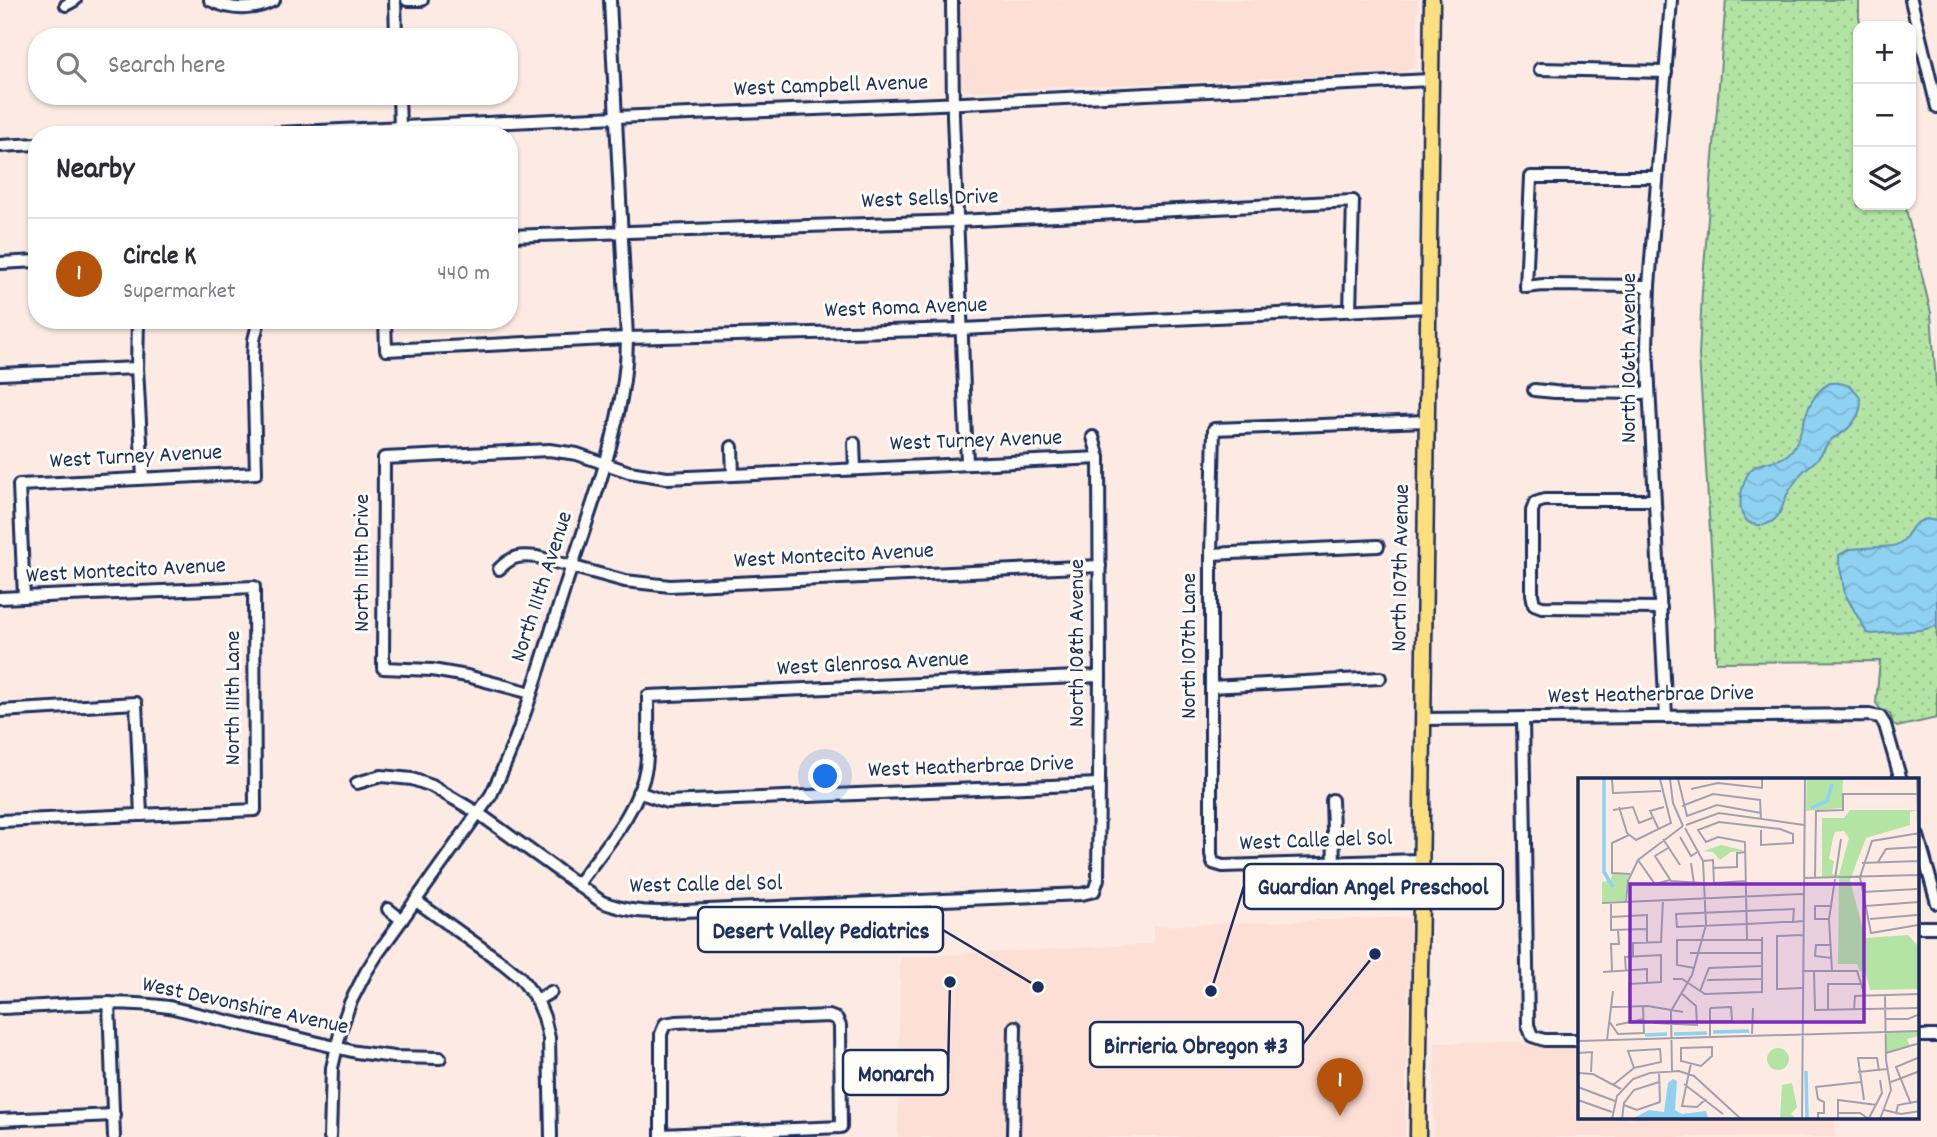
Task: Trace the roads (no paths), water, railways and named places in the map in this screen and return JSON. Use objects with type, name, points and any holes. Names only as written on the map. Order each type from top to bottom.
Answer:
[{"type":"main road","name":"North 107th Avenue","points":[[1418,1137],[1432,0]]},
{"type":"street","points":[[213,1],[231,9],[248,8],[274,0]]},
{"type":"street","points":[[395,0],[396,28]]},
{"type":"street","points":[[407,0],[422,0]]},
{"type":"street","name":"North 111th Avenue","points":[[330,1137],[331,1082],[336,1047],[345,1015],[378,953],[491,795],[503,771],[606,463],[625,379],[627,338],[610,0]]},
{"type":"street","points":[[952,0],[953,104],[967,463]]},
{"type":"street","name":"North 106th Avenue","points":[[1666,717],[1647,346],[1649,286],[1671,0]]},
{"type":"street","points":[[1910,0],[1932,62],[1937,107]]},
{"type":"street","points":[[1540,69],[1666,72]]},
{"type":"street","name":"West Campbell Avenue","points":[[422,126],[953,104],[1430,80]]},
{"type":"street","points":[[400,105],[401,126]]},
{"type":"street","points":[[0,146],[28,144]]},
{"type":"street","points":[[1649,286],[1526,287],[1531,177],[1657,177]]},
{"type":"street","name":"West Sells Drive","points":[[518,236],[958,220],[1353,201],[1350,311]]},
{"type":"street","points":[[0,263],[28,261]]},
{"type":"street","name":"West Roma Avenue","points":[[385,329],[386,350],[627,338],[962,329],[1427,307]]},
{"type":"street","points":[[138,329],[137,368],[143,478]]},
{"type":"street","name":"West Turney Avenue","points":[[24,597],[19,485],[256,473],[253,358],[257,329]]},
{"type":"street","points":[[0,374],[137,368]]},
{"type":"street","points":[[1534,390],[1649,393]]},
{"type":"street","name":"North 107th Lane","points":[[1213,863],[1211,554],[1214,429],[1426,421]]},
{"type":"street","name":"North 108th Avenue","points":[[1093,438],[1099,458],[1100,566],[1098,879],[1094,891]]},
{"type":"street","points":[[854,443],[855,469]]},
{"type":"street","points":[[732,447],[733,475]]},
{"type":"street","name":"West Turney Avenue","points":[[384,458],[548,450],[577,454],[629,472],[667,478],[1099,458]]},
{"type":"street","name":"North 111th Drive","points":[[384,458],[383,668],[432,670],[531,693]]},
{"type":"street","points":[[1654,500],[1545,500],[1535,503],[1532,511],[1532,594],[1534,604],[1542,607],[1661,608]]},
{"type":"street","points":[[1211,554],[1378,546]]},
{"type":"street","name":"West Montecito Avenue","points":[[499,569],[508,559],[537,557],[638,584],[670,586],[1100,566]]},
{"type":"street","name":"West Montecito Avenue","points":[[0,598],[254,587]]},
{"type":"street","name":"North 111th Lane","points":[[141,815],[255,810],[254,587]]},
{"type":"street","name":"West Glenrosa Avenue","points":[[638,792],[646,767],[648,696],[1100,676]]},
{"type":"street","points":[[1211,687],[1380,678]]},
{"type":"street","points":[[0,711],[136,703],[141,815],[0,821]]},
{"type":"street","name":"West Heatherbrae Drive","points":[[1422,719],[1869,715],[1880,717],[1885,725],[1900,778]]},
{"type":"street","points":[[1524,718],[1528,1025],[1532,1036],[1545,1040],[1578,1040]]},
{"type":"street","name":"West Calle del Sol","points":[[357,783],[381,776],[411,779],[432,786],[478,813],[602,902],[622,910],[639,912],[1082,894],[1094,891]]},
{"type":"street","name":"West Heatherbrae Drive","points":[[638,792],[667,802],[1098,784]]},
{"type":"street","points":[[578,884],[625,819],[638,792]]},
{"type":"street","points":[[1332,800],[1334,862]]},
{"type":"street","points":[[1920,843],[1937,903]]},
{"type":"street","name":"West Calle del Sol","points":[[1213,863],[1223,866],[1420,860]]},
{"type":"street","points":[[416,901],[512,970],[537,1000],[550,1038],[551,1137]]},
{"type":"street","points":[[388,909],[402,920]]},
{"type":"street","points":[[537,1000],[551,992]]},
{"type":"street","points":[[109,1003],[114,1137]]},
{"type":"street","name":"West Devonshire Avenue","points":[[0,1008],[150,1004],[336,1047],[394,1057],[440,1058]]},
{"type":"street","points":[[829,1016],[837,1019],[840,1026],[841,1127],[661,1136],[661,1034],[665,1024],[829,1016]]},
{"type":"street","points":[[1013,1137],[1015,1027]]},
{"type":"street","points":[[0,1120],[114,1115]]},
{"type":"water","points":[[1830,383],[1846,384],[1858,394],[1861,404],[1856,419],[1849,428],[1834,437],[1817,459],[1804,470],[1773,521],[1763,525],[1749,522],[1742,514],[1741,502],[1748,474],[1758,465],[1787,455],[1798,439],[1813,399]]},
{"type":"water","points":[[1926,519],[1937,521],[1937,626],[1921,630],[1867,633],[1845,594],[1839,555],[1850,549],[1894,546],[1904,540],[1915,525]]},
{"type":"place","name":"Birrieria Obregon #3","points":[[1375,954]]},
{"type":"place","name":"Monarch","points":[[950,982]]},
{"type":"place","name":"Desert Valley Pediatrics","points":[[1038,987]]},
{"type":"place","name":"Guardian Angel Preschool","points":[[1211,991]]},
{"type":"place","name":"Circle K","points":[[1340,1116]]}]
